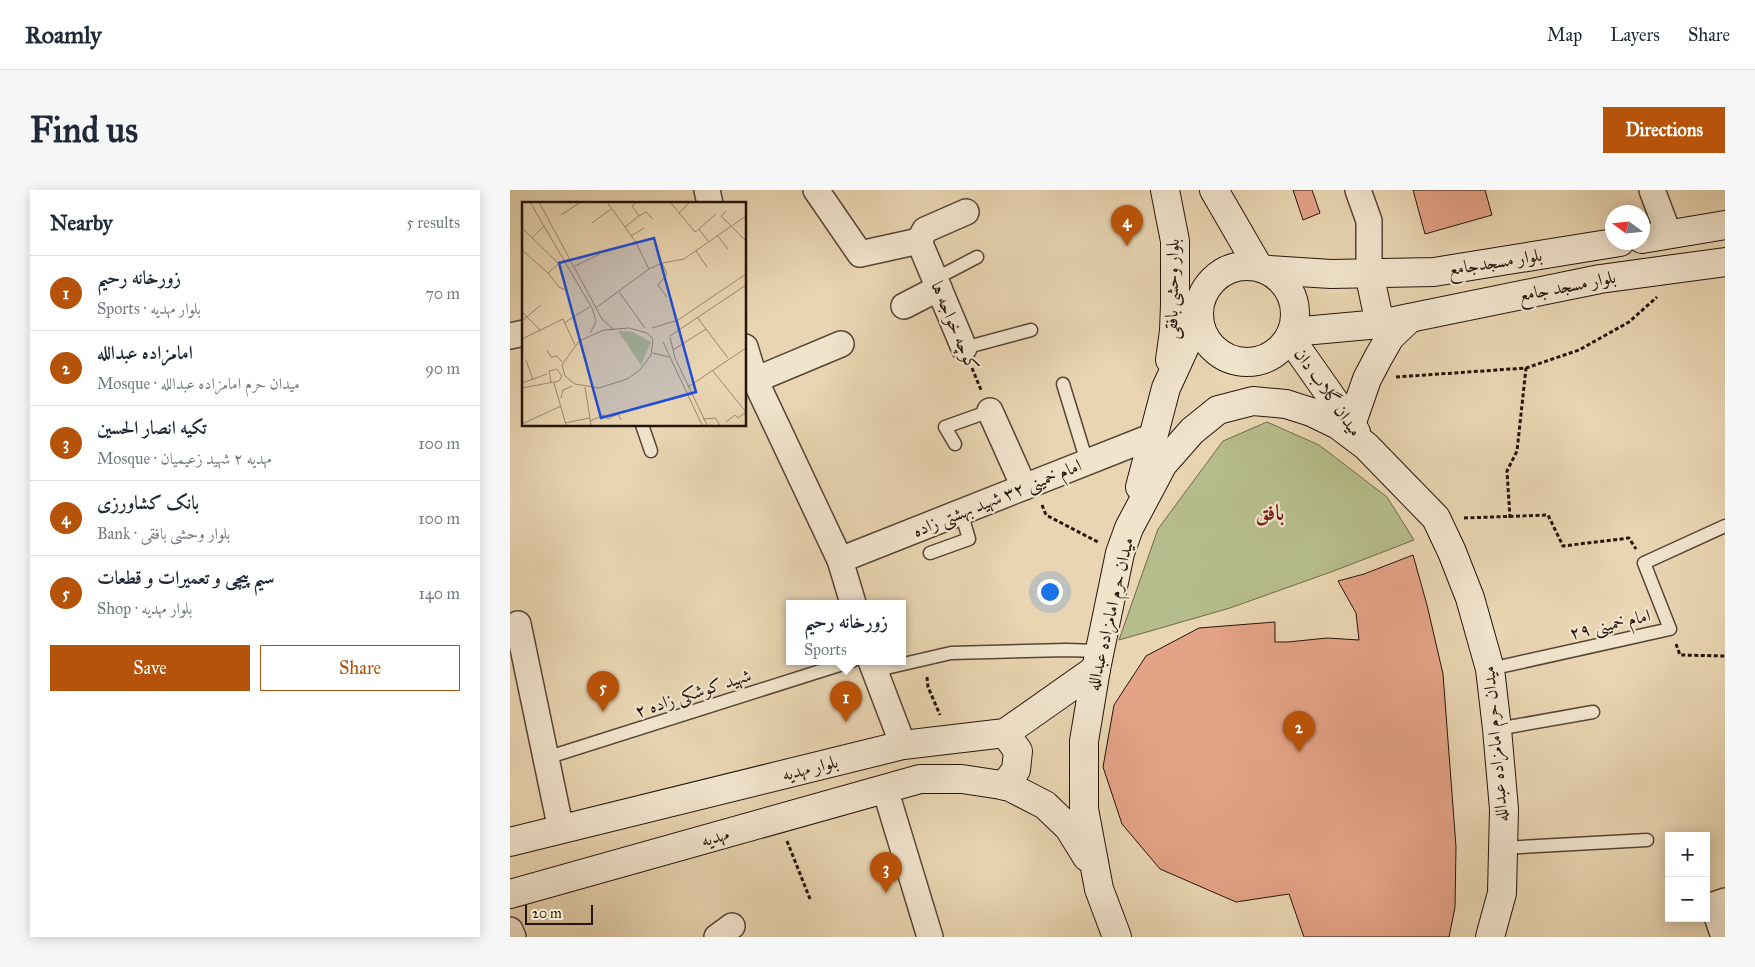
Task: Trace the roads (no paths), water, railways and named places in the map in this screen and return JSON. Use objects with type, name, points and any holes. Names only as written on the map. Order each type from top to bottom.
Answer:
[{"type":"main road","name":"بلوار وحشی بافقی","points":[[1125,541],[1166,388],[1174,331],[1175,241],[1165,190]]},
{"type":"main road","points":[[1214,190],[1263,268]]},
{"type":"main road","points":[[1656,237],[1725,225]]},
{"type":"main road","points":[[1175,241],[1199,313],[1202,332],[1210,345],[1222,355],[1236,361],[1252,362],[1267,358],[1280,350],[1291,335],[1296,318],[1295,303],[1289,289],[1280,278],[1263,268],[1242,265],[1225,270],[1212,280],[1203,294],[1199,313]]},
{"type":"main road","name":"بلوار مسجدجامع","points":[[1263,268],[1330,274],[1434,272],[1605,244]]},
{"type":"main road","name":"بلوار مسجد جامع","points":[[1291,335],[1380,324],[1600,279],[1725,262]]},
{"type":"main road","points":[[1369,273],[1380,324]]},
{"type":"main road","name":"بلوار وحشی بافقی","points":[[1166,388],[1199,313]]},
{"type":"main road","points":[[1358,435],[1367,379],[1390,337],[1410,318]]},
{"type":"main road","name":"میدان گلاب دان","points":[[1291,335],[1358,435]]},
{"type":"main road","name":"میدان حرم امامزاده عبدالله","points":[[1117,937],[1099,889],[1084,809],[1084,741],[1097,660],[1125,541],[1163,464],[1192,430],[1218,410],[1253,401],[1286,404],[1311,412],[1358,435],[1436,518],[1452,552],[1470,598],[1490,670],[1497,729],[1504,809],[1502,893],[1490,937]]},
{"type":"main road","name":"بلوار مهدیه","points":[[510,842],[903,745],[1005,734],[1097,660]]},
{"type":"main road","points":[[1005,734],[1018,751],[1016,770],[1004,786],[1008,786],[1045,805],[1069,828],[1096,871]]},
{"type":"main road","name":"مهدیه","points":[[510,894],[920,779],[962,779],[1004,786]]},
{"type":"street","points":[[816,190],[860,254],[919,241],[925,230],[966,212]]},
{"type":"street","points":[[1358,190],[1369,221],[1369,273]]},
{"type":"street","points":[[1652,190],[1656,237]]},
{"type":"street","name":"کوچه خواجه ها","points":[[919,241],[964,348]]},
{"type":"street","points":[[904,306],[937,283]]},
{"type":"street","points":[[755,380],[841,344]]},
{"type":"street","points":[[746,350],[755,380],[840,560],[852,600]]},
{"type":"street","points":[[990,411],[1029,485]]},
{"type":"street","name":"امام خمینی ۳۲ شهید بهشتی زاده","points":[[840,560],[1153,436]]},
{"type":"street","points":[[518,624],[561,830]]},
{"type":"street","points":[[865,665],[903,745]]},
{"type":"street","points":[[885,789],[930,937]]},
{"type":"street","points":[[1724,937],[1714,905],[1725,901]]},
{"type":"street","points":[[510,930],[513,937]]},
{"type":"lane","points":[[937,283],[977,257]]},
{"type":"lane","points":[[964,348],[1031,330]]},
{"type":"lane","points":[[1063,384],[1087,462]]},
{"type":"lane","points":[[954,444],[945,427],[990,411]]},
{"type":"lane","points":[[642,426],[651,451]]},
{"type":"lane","points":[[930,554],[969,539],[961,512]]},
{"type":"lane","name":"امام خمینی ۲۹","points":[[1490,670],[1670,629],[1644,563],[1725,526]]},
{"type":"lane","name":"شهید کوشکی زاده ۲","points":[[906,661],[925,659],[951,653],[1066,650],[1097,660]]},
{"type":"lane","name":"شهید کوشکی زاده ۲","points":[[546,758],[862,665]]},
{"type":"lane","points":[[1497,729],[1593,712]]},
{"type":"lane","points":[[1503,848],[1647,840]]},
{"type":"place","name":"بانک کشاورزی","points":[[1127,246]]},
{"type":"place","name":"سیم پیچی و تعمیرات و قطعات","points":[[603,712]]},
{"type":"place","name":"زورخانه رحیم","points":[[846,722]]},
{"type":"place","name":"امامزاده عبدالله","points":[[1299,752]]},
{"type":"place","name":"تکیه انصار الحسین","points":[[886,893]]},
{"type":"district","name":"بافق","points":[[1270,512]]}]
